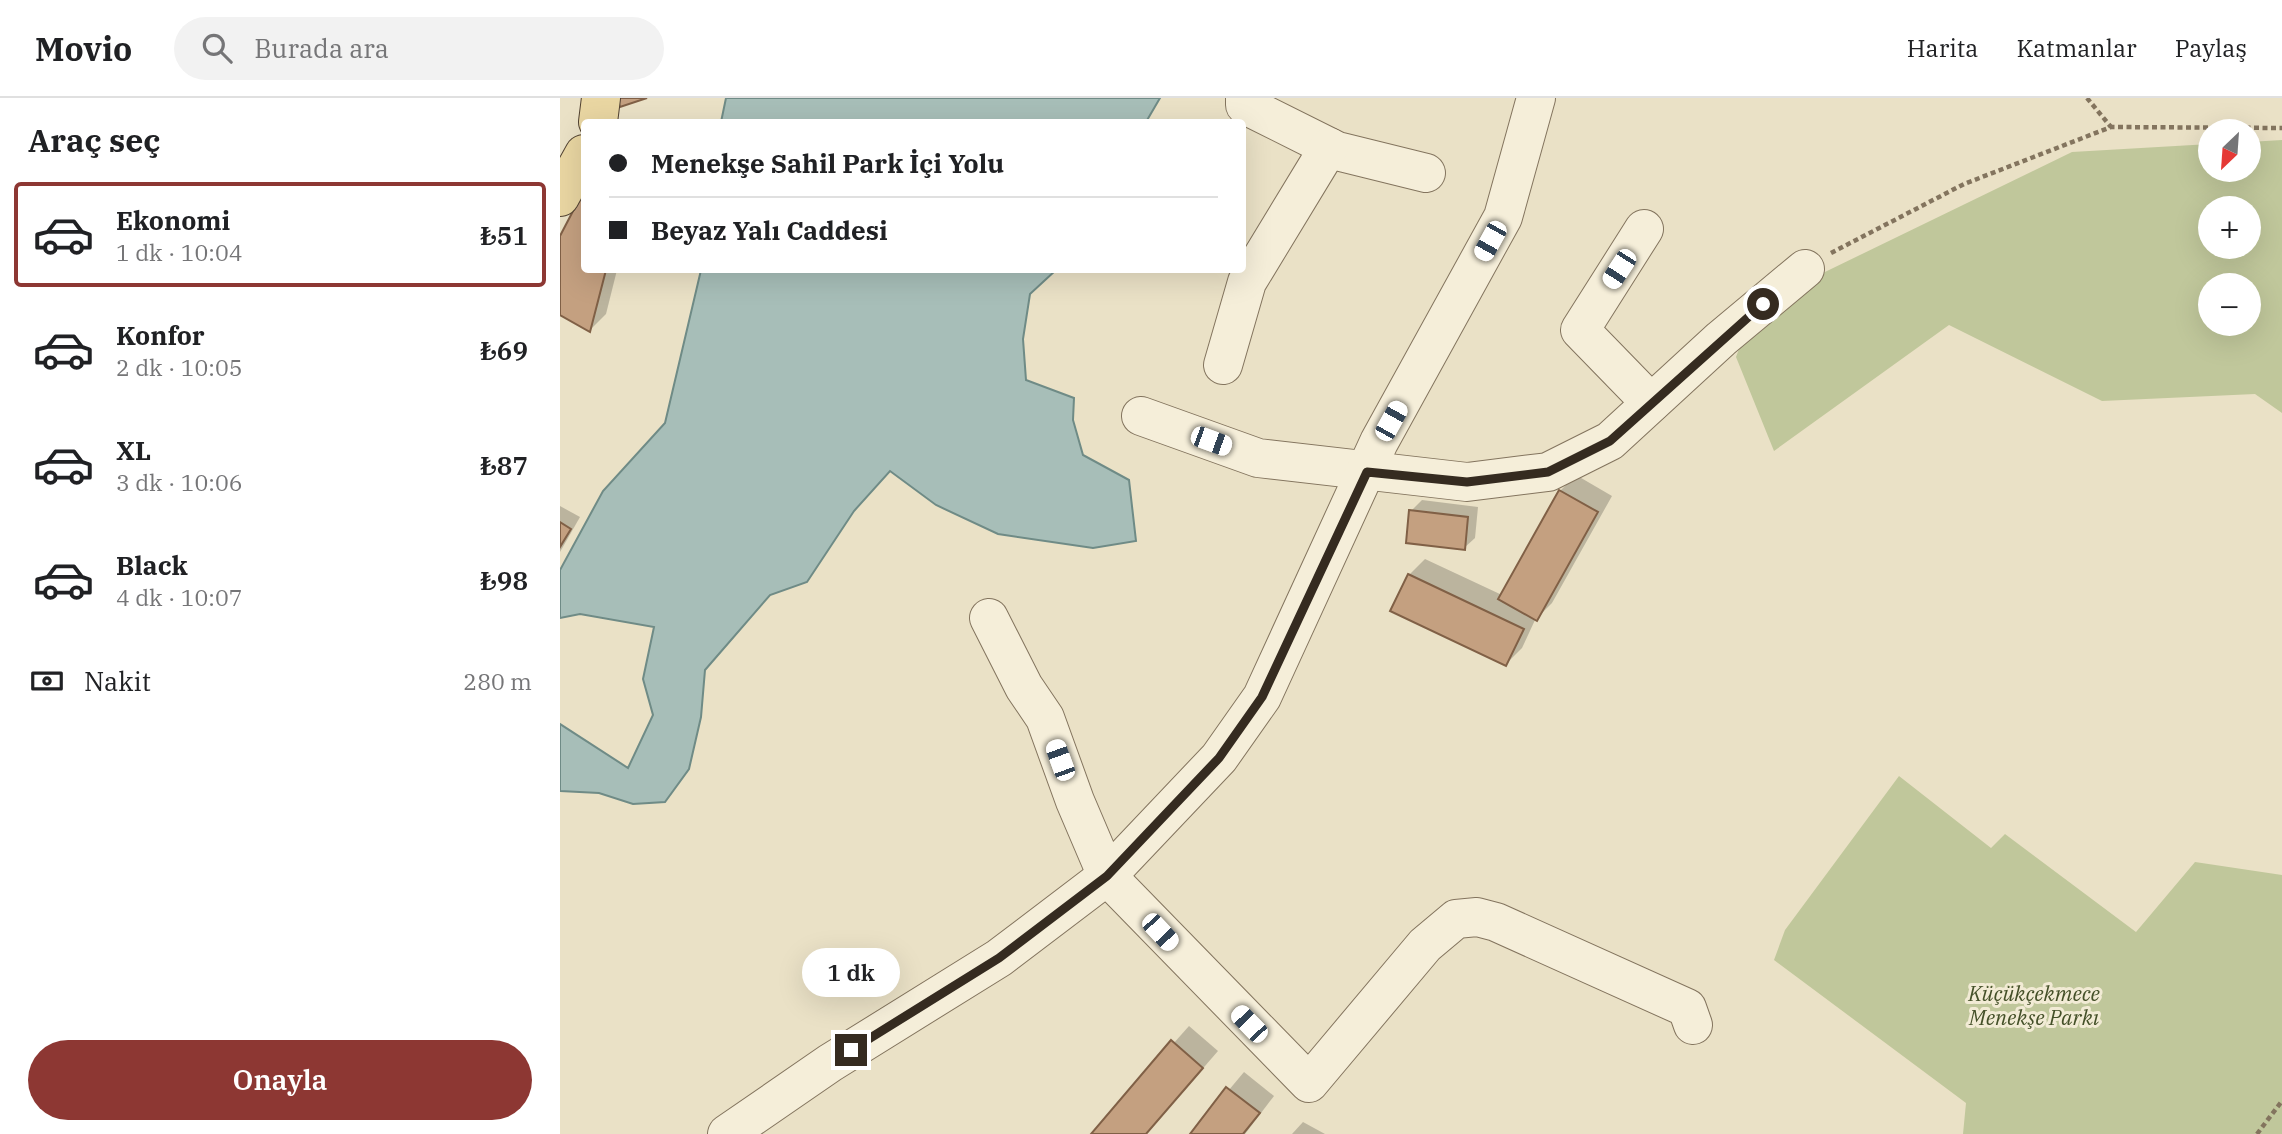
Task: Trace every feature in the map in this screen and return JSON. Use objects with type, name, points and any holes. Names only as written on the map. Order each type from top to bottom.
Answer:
[{"type":"main road","points":[[598,119],[601,98]]},
{"type":"main road","points":[[560,197],[581,159]]},
{"type":"street","points":[[1245,98],[1245,105],[1329,147],[1426,173]]},
{"type":"street","points":[[727,1134],[830,1063],[999,958],[1107,876],[1219,758],[1262,697],[1379,442],[1503,217],[1536,98]]},
{"type":"street","points":[[1223,365],[1247,282],[1329,147]]},
{"type":"street","points":[[1644,229],[1580,330],[1651,403]]},
{"type":"street","points":[[1141,415],[1258,458],[1467,482],[1548,472],[1610,441],[1721,339],[1805,268]]},
{"type":"street","points":[[989,618],[1024,687],[1045,718],[1075,801],[1107,876],[1310,1083],[1424,945],[1456,919],[1477,917],[1520,932],[1687,1008],[1693,1025]]},
{"type":"path","points":[[2087,98],[2111,127]]},
{"type":"path","points":[[1805,268],[1870,231],[1964,184],[2111,127],[2282,128]]},
{"type":"path","points":[[2257,1134],[2282,1101]]},
{"type":"green space","points":[[2282,140],[2282,413],[2255,394],[2102,401],[1949,325],[1774,451],[1736,357],[1755,306],[2072,152],[2198,145],[2198,182],[2261,182],[2261,141]]},
{"type":"green space","name":"Küçükçekmece Menekşe Parkı","points":[[1899,776],[1991,848],[2005,834],[2136,932],[2195,862],[2282,875],[2282,1134],[1963,1134],[1966,1103],[1774,960],[1785,930]]},
{"type":"water","points":[[726,98],[1160,98],[1148,119],[722,119]]},
{"type":"water","points":[[700,273],[1053,273],[1030,294],[1023,339],[1026,380],[1074,398],[1073,420],[1083,455],[1129,480],[1136,541],[1093,548],[998,534],[936,505],[890,471],[854,511],[807,582],[770,595],[705,670],[701,717],[689,769],[665,802],[633,804],[599,793],[560,791],[560,724],[628,768],[653,715],[643,679],[654,627],[580,614],[560,618],[560,570],[603,491],[665,423]]},
{"type":"building","points":[[617,98],[647,98],[620,107]]},
{"type":"building","points":[[581,196],[581,273],[605,273],[590,332],[560,315],[560,236]]},
{"type":"building","points":[[1559,490],[1598,512],[1537,621],[1498,599]]},
{"type":"building","points":[[1409,510],[1468,517],[1465,550],[1406,543]]},
{"type":"building","points":[[560,522],[571,529],[560,547]]},
{"type":"building","points":[[1408,574],[1524,629],[1506,666],[1390,611]]},
{"type":"building","points":[[1171,1040],[1203,1068],[1146,1134],[1091,1134]]},
{"type":"building","points":[[1226,1087],[1260,1113],[1243,1134],[1190,1134]]},
{"type":"route","points":[[851,1050],[999,958],[1107,876],[1219,758],[1262,697],[1367,472],[1467,482],[1548,472],[1610,441],[1763,304]]}]
